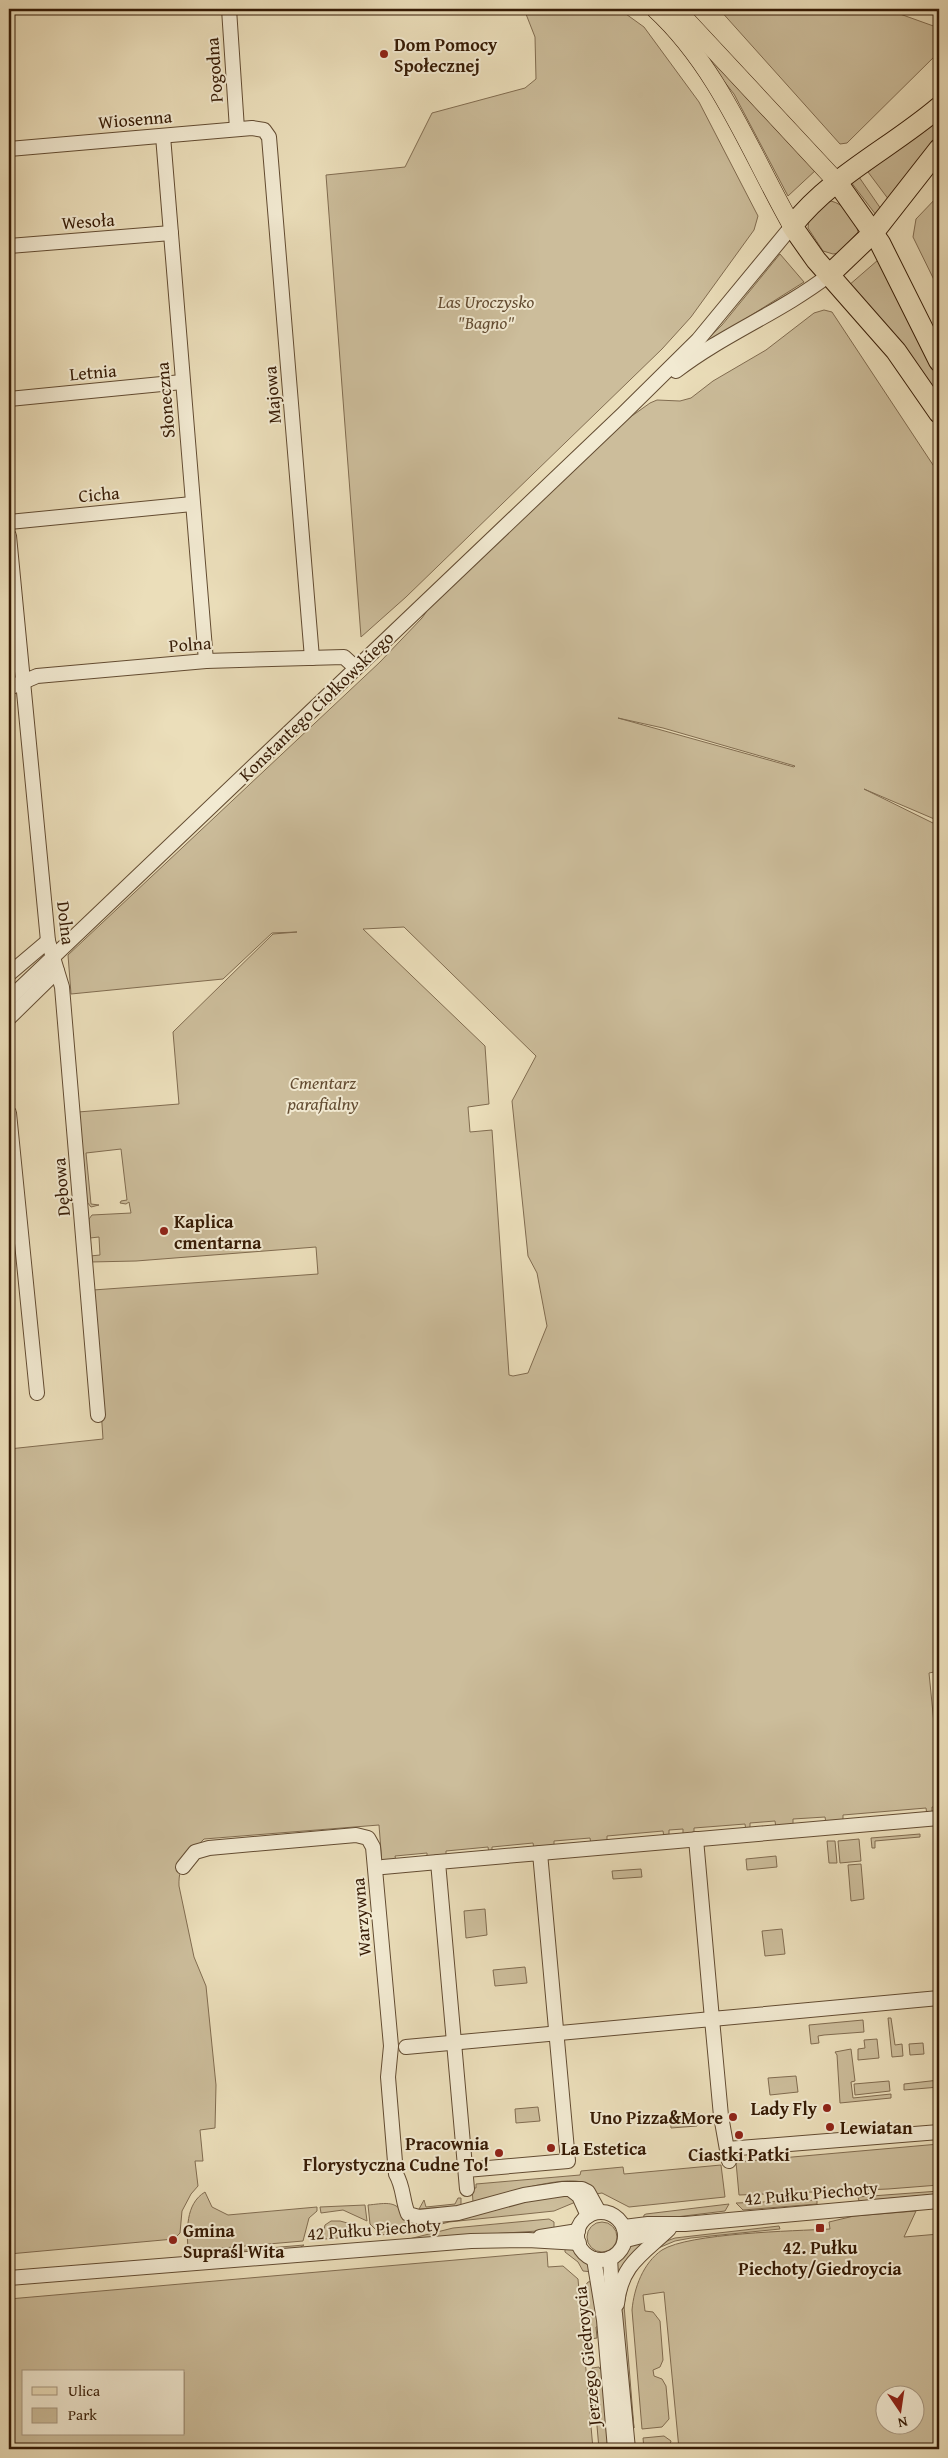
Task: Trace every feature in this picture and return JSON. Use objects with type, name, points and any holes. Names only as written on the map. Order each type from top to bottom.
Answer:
[{"type":"highway","points":[[939,107],[898,140],[821,194],[792,226],[829,275],[896,351],[939,413]]},
{"type":"highway","points":[[829,275],[874,232],[939,149]]},
{"type":"highway","points":[[837,182],[874,232],[939,361]]},
{"type":"main road","points":[[655,9],[684,39],[711,76],[792,226]]},
{"type":"main road","points":[[676,9],[837,182]]},
{"type":"street","name":"Pogodna","points":[[229,9],[237,129]]},
{"type":"street","name":"Wiosenna","points":[[9,149],[237,129],[264,130]]},
{"type":"street","name":"Majowa","points":[[264,130],[269,137],[271,151],[312,658]]},
{"type":"street","name":"Słoneczna","points":[[163,136],[206,661]]},
{"type":"street","name":"Konstantego Ciołkowskiego","points":[[9,998],[623,414],[698,340],[792,226]]},
{"type":"street","name":"Wesoła","points":[[9,246],[171,234]]},
{"type":"street","name":"Konstantego Ciołkowskiego","points":[[623,414],[684,365],[718,342],[782,307],[829,275]]},
{"type":"street","name":"Letnia","points":[[9,399],[182,382]]},
{"type":"street","name":"Cicha","points":[[9,522],[192,504]]},
{"type":"street","name":"Dolna","points":[[9,536],[48,941],[52,957]]},
{"type":"street","name":"Polna","points":[[9,688],[38,676],[206,661],[344,657],[356,668]]},
{"type":"street","points":[[9,974],[48,941]]},
{"type":"street","name":"Dębowa","points":[[52,957],[62,987],[98,1415]]},
{"type":"street","points":[[9,1018],[57,971]]},
{"type":"street","points":[[9,1113],[37,1393]]},
{"type":"street","points":[[383,1867],[939,1818]]},
{"type":"street","name":"Warzywna","points":[[183,1867],[195,1852],[209,1848],[356,1835],[363,1835],[372,1842],[391,2046],[388,2077],[396,2174],[403,2186],[405,2207],[408,2214],[419,2217],[470,2211],[540,2192],[570,2188],[594,2214]]},
{"type":"street","points":[[696,1839],[721,2116],[728,2155],[939,2132]]},
{"type":"street","points":[[466,2170],[568,2161],[540,1853]]},
{"type":"street","points":[[438,1862],[467,2189]]},
{"type":"street","points":[[406,2047],[939,1998]]},
{"type":"street","name":"42 Pułku Piechoty","points":[[625,2233],[648,2224],[685,2224],[939,2201]]},
{"type":"street","points":[[594,2214],[614,2216],[625,2233],[617,2255],[610,2258],[594,2259],[584,2252],[578,2237],[594,2214]]},
{"type":"street","name":"42 Pułku Piechoty","points":[[625,2233],[669,2229],[685,2224]]},
{"type":"street","points":[[616,2314],[618,2294],[629,2266],[638,2255],[669,2229]]},
{"type":"street","name":"42 Pułku Piechoty","points":[[9,2278],[400,2245],[578,2237]]},
{"type":"street","name":"Jerzego Giedroycia","points":[[610,2258],[628,2449]]},
{"type":"street","name":"Jerzego Giedroycia","points":[[594,2259],[604,2320],[615,2449]]},
{"type":"green space","name":"Las Uroczysko \"Bagno\"","points":[[524,9],[619,9],[644,27],[699,102],[758,216],[754,230],[691,317],[662,349],[406,597],[361,637],[326,175],[405,167],[432,113],[525,88],[536,79],[535,37]]},
{"type":"green space","points":[[719,9],[886,9],[939,28],[939,52],[847,143],[840,144]]},
{"type":"green space","points":[[682,28],[817,169],[788,196],[734,94]]},
{"type":"green space","points":[[939,117],[939,137],[889,200],[868,172]]},
{"type":"green space","points":[[859,177],[881,209],[876,215],[851,182]]},
{"type":"green space","points":[[939,195],[939,290],[913,237],[916,219]]},
{"type":"green space","points":[[831,201],[849,212],[858,232],[839,253],[833,254],[823,251],[808,228],[810,219],[815,212],[822,205]]},
{"type":"green space","points":[[780,254],[804,282],[696,350],[722,325]]},
{"type":"green space","points":[[878,260],[939,382],[939,399],[848,286]]},
{"type":"green space","name":"Cmentarz parafialny","points":[[824,310],[832,312],[939,474],[939,821],[864,789],[939,826],[939,1671],[929,1673],[939,1774],[939,1807],[932,1807],[932,1814],[927,1815],[926,1808],[843,1815],[843,1822],[826,1823],[825,1817],[793,1819],[793,1826],[776,1828],[775,1821],[750,1823],[750,1830],[746,1831],[745,1824],[694,1828],[694,1835],[683,1836],[683,1829],[669,1830],[669,1837],[664,1837],[663,1831],[607,1836],[607,1842],[591,1844],[590,1838],[554,1841],[554,1847],[534,1849],[533,1843],[492,1847],[492,1852],[489,1853],[488,1847],[446,1851],[446,1857],[427,1859],[427,1853],[395,1856],[396,1861],[382,1864],[379,1825],[204,1839],[189,1854],[183,1865],[180,1871],[179,1886],[194,1957],[206,1986],[216,2085],[215,2128],[200,2130],[203,2161],[195,2161],[198,2186],[191,2194],[182,2211],[180,2233],[174,2239],[9,2254],[9,1449],[103,1439],[93,1290],[318,1274],[316,1247],[136,1261],[90,1262],[90,1256],[100,1255],[99,1237],[90,1238],[89,1219],[92,1215],[131,1213],[129,1202],[126,1204],[120,1203],[127,1200],[121,1149],[86,1153],[91,1204],[99,1205],[91,1207],[87,1202],[78,1112],[179,1104],[173,1032],[273,934],[297,932],[272,933],[223,979],[71,994],[68,955],[380,662],[422,618],[433,602],[629,418],[657,400],[680,401],[691,398],[713,381],[766,350],[814,313]],"holes":[[[618,718],[663,728],[795,766],[794,767]],[[404,927],[536,1056],[512,1101],[528,1256],[537,1273],[547,1326],[528,1373],[509,1375],[492,1130],[470,1132],[468,1107],[489,1104],[485,1046],[363,929]]]},
{"type":"green space","points":[[920,1834],[920,1837],[875,1841],[875,1848],[872,1848],[871,1838]]},
{"type":"green space","points":[[859,1839],[861,1861],[840,1863],[838,1841]]},
{"type":"green space","points":[[827,1841],[835,1841],[837,1863],[829,1863]]},
{"type":"green space","points":[[776,1856],[777,1867],[747,1870],[746,1859]]},
{"type":"green space","points":[[861,1864],[864,1899],[851,1901],[848,1865]]},
{"type":"green space","points":[[641,1869],[642,1877],[613,1879],[612,1871]]},
{"type":"green space","points":[[485,1909],[487,1935],[466,1938],[464,1911]]},
{"type":"green space","points":[[782,1929],[785,1954],[765,1956],[762,1931]]},
{"type":"green space","points":[[525,1967],[527,1983],[495,1986],[493,1970]]},
{"type":"green space","points":[[888,2018],[891,2018],[895,2045],[902,2044],[903,2056],[892,2057]]},
{"type":"green space","points":[[863,2020],[864,2032],[818,2036],[819,2043],[811,2044],[809,2025]]},
{"type":"green space","points":[[877,2039],[879,2058],[858,2060],[858,2049],[865,2048],[864,2040]]},
{"type":"green space","points":[[923,2043],[924,2054],[910,2055],[909,2044]]},
{"type":"green space","points":[[851,2049],[855,2081],[851,2082],[853,2098],[891,2094],[891,2098],[840,2103],[837,2055],[835,2052]]},
{"type":"green space","points":[[796,2076],[798,2092],[770,2095],[768,2078]]},
{"type":"green space","points":[[939,2080],[939,2087],[904,2090],[904,2084]]},
{"type":"green space","points":[[889,2081],[890,2091],[855,2095],[854,2084]]},
{"type":"green space","points":[[538,2107],[540,2121],[516,2123],[515,2109]]},
{"type":"green space","points":[[696,2113],[697,2126],[671,2128],[670,2116]]},
{"type":"green space","points":[[939,2144],[939,2185],[739,2195],[736,2162]]},
{"type":"green space","points":[[721,2165],[725,2197],[629,2207],[602,2193],[596,2194],[585,2183],[562,2181],[546,2183],[473,2202],[472,2188],[476,2188],[476,2184],[580,2175],[581,2171],[623,2167],[624,2174]]},
{"type":"green space","points":[[939,2191],[939,2194],[859,2201],[858,2197]]},
{"type":"green space","points":[[205,2192],[212,2207],[228,2215],[317,2207],[317,2211],[309,2218],[303,2241],[188,2251],[188,2227],[191,2211],[198,2197]]},
{"type":"green space","points":[[563,2193],[578,2201],[554,2211],[449,2222],[418,2230],[381,2235],[370,2224],[368,2205],[393,2205],[403,2215]]},
{"type":"green space","points":[[458,2198],[461,2198],[461,2206],[419,2209],[424,2200],[426,2207],[455,2204]]},
{"type":"green space","points":[[817,2200],[817,2204],[743,2210],[736,2203]]},
{"type":"green space","points":[[729,2204],[725,2211],[643,2221],[646,2214]]},
{"type":"green space","points":[[365,2205],[367,2221],[343,2210],[321,2213],[320,2207]]},
{"type":"green space","points":[[916,2211],[904,2237],[939,2234],[939,2449],[679,2449],[664,2292],[643,2295],[645,2311],[653,2312],[660,2321],[663,2360],[660,2367],[653,2370],[654,2376],[662,2379],[666,2386],[669,2419],[662,2427],[642,2429],[632,2310],[637,2285],[655,2255],[675,2244],[695,2240],[718,2236],[830,2229],[829,2222],[854,2216]]},
{"type":"green space","points":[[549,2219],[554,2222],[554,2230],[409,2239],[453,2228]]},
{"type":"green space","points":[[331,2221],[351,2224],[362,2236],[325,2239],[323,2234],[325,2225]]},
{"type":"green space","points":[[602,2222],[613,2226],[617,2237],[613,2248],[602,2252],[591,2248],[587,2237],[591,2226]]},
{"type":"green space","points":[[779,2226],[780,2229],[691,2238],[675,2241],[656,2249],[661,2243],[675,2238]]},
{"type":"green space","points":[[638,2243],[641,2248],[622,2272],[613,2270],[622,2254],[629,2247]]},
{"type":"green space","points":[[304,2245],[298,2249],[186,2258],[187,2255]]},
{"type":"green space","points":[[565,2247],[574,2250],[582,2256],[593,2272],[583,2271],[578,2262],[565,2252]]},
{"type":"green space","points":[[547,2252],[548,2267],[563,2266],[578,2279],[593,2449],[9,2449],[9,2299]]},
{"type":"green space","points":[[594,2281],[600,2326],[596,2327],[597,2338],[590,2339],[585,2286],[588,2282]]},
{"type":"green space","points":[[628,2284],[624,2305],[634,2428],[620,2302]]},
{"type":"green space","points":[[599,2367],[600,2369],[604,2368],[612,2449],[599,2449],[592,2368]]},
{"type":"green space","points":[[664,2436],[671,2441],[669,2448],[644,2449],[643,2438]]},
{"type":"place","name":"Dom Pomocy Społecznej","points":[[384,54]]},
{"type":"place","name":"Kaplica cmentarna","points":[[164,1231]]},
{"type":"place","name":"Lady Fly","points":[[827,2108]]},
{"type":"place","name":"Uno Pizza&More","points":[[733,2117]]},
{"type":"place","name":"Lewiatan","points":[[830,2127]]},
{"type":"place","name":"Ciastki Patki","points":[[739,2135]]},
{"type":"place","name":"La Estetica","points":[[551,2148]]},
{"type":"place","name":"Pracownia Florystyczna Cudne To!","points":[[499,2153]]},
{"type":"place","name":"42. Pułku Piechoty/Giedroycia","points":[[820,2228]]},
{"type":"place","name":"Gmina Supraśl Wita","points":[[173,2240]]}]
